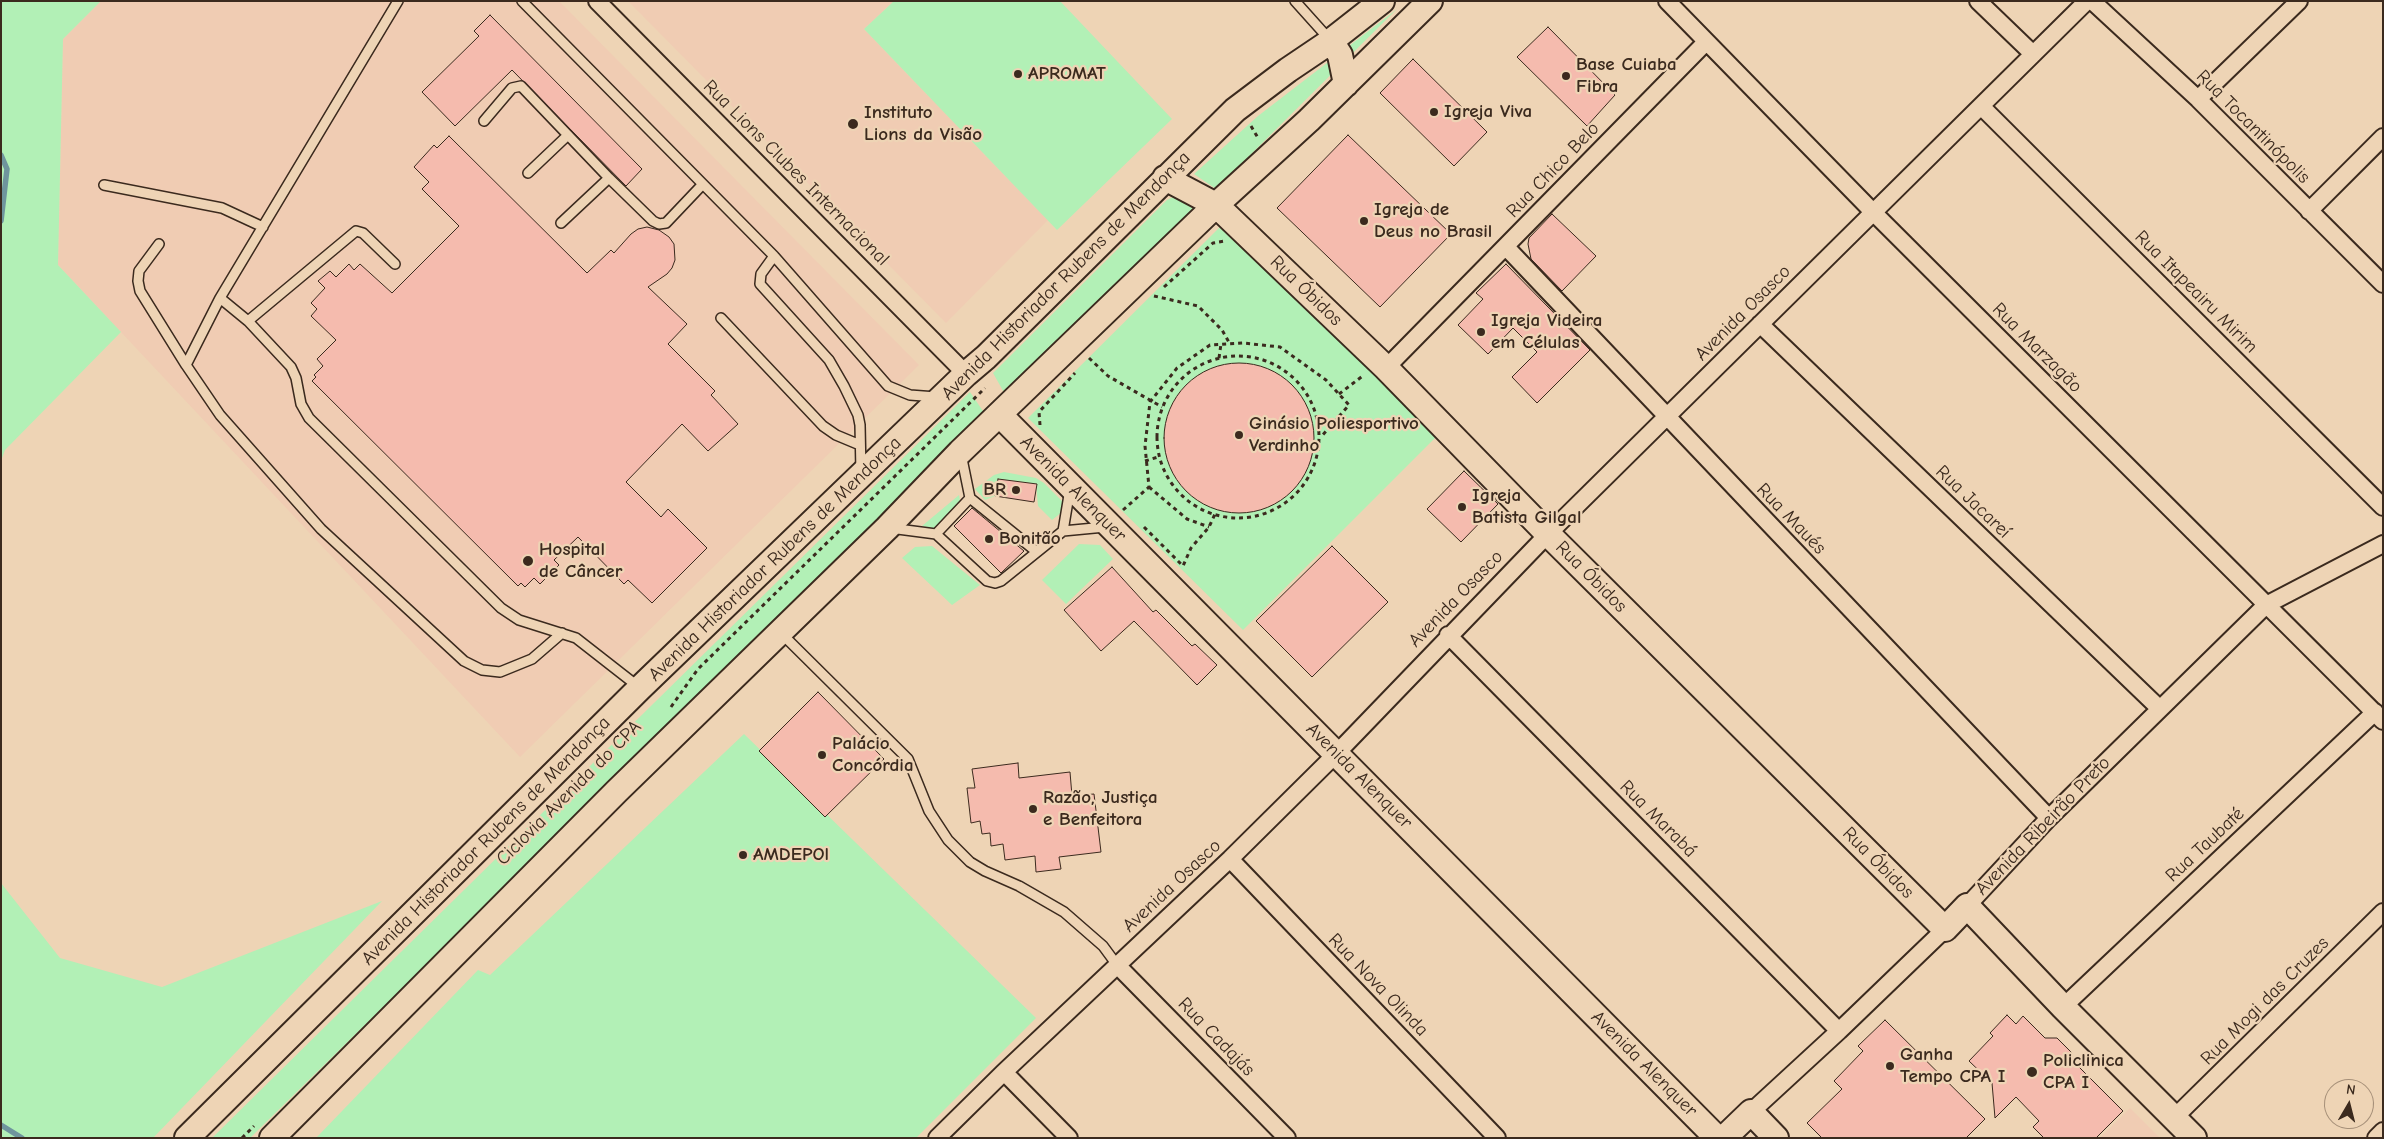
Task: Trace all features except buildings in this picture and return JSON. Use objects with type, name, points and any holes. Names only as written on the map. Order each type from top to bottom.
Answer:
[{"type":"main road","name":"Avenida Historiador Rubens de Mendonça","points":[[187,1138],[640,688],[966,374],[986,357],[1235,110],[1288,70],[1331,41],[1382,1]]},
{"type":"main road","points":[[264,1131],[887,528],[960,452],[1216,205],[1346,84],[1430,1]]},
{"type":"main road","points":[[1331,41],[1340,54],[1346,84]]},
{"type":"main road","name":"Rua Óbidos","points":[[1165,178],[1216,205],[1378,369],[1548,534],[1945,929]]},
{"type":"main road","name":"Avenida Alenquer","points":[[1000,415],[1070,486],[1114,519],[1337,753],[1716,1138]]},
{"type":"main road","points":[[1967,906],[2063,1007],[2194,1138]]},
{"type":"main road","name":"Avenida Ribeirão Preto","points":[[1945,929],[1967,906]]},
{"type":"main road","points":[[1751,1112],[1776,1138]]},
{"type":"main road","name":"Avenida Ribeirão Preto","points":[[1724,1138],[1751,1112]]},
{"type":"street","name":"Rua Lions Clubes Internacional","points":[[597,1],[966,374]]},
{"type":"street","name":"Rua Marzagão","points":[[1667,1],[1873,212],[2379,716]]},
{"type":"street","points":[[1978,1],[2033,54]]},
{"type":"street","name":"Avenida Osasco","points":[[937,1138],[1117,964],[1230,859],[1337,753],[1448,635],[1548,534],[2087,1]]},
{"type":"street","name":"Rua Tocantinópolis","points":[[2092,1],[2198,99],[2383,284]]},
{"type":"street","points":[[2198,99],[2299,1]]},
{"type":"street","name":"Rua Chico Belo","points":[[1378,369],[1506,247],[1706,42]]},
{"type":"street","name":"Rua Itapeairu Mirim","points":[[1981,106],[2383,507]]},
{"type":"street","points":[[2309,211],[2383,137]]},
{"type":"street","name":"Rua Maués","points":[[1506,247],[2049,818]]},
{"type":"street","name":"Rua Jacareí","points":[[1760,324],[2159,708]]},
{"type":"street","name":"Avenida Ribeirão Preto","points":[[1967,906],[2049,818],[2266,605],[2383,544]]},
{"type":"street","name":"Rua Marabá","points":[[1448,635],[1840,1031]]},
{"type":"street","name":"Rua Taubaté","points":[[2063,1007],[2379,716]]},
{"type":"street","name":"Rua Nova Olinda","points":[[1230,859],[1497,1138]]},
{"type":"street","name":"Rua Mogi das Cruzes","points":[[2174,1118],[2383,912]]},
{"type":"street","name":"Avenida Ribeirão Preto","points":[[1751,1112],[1840,1031],[1945,929]]},
{"type":"street","name":"Rua Cadajás","points":[[1117,964],[1287,1138]]},
{"type":"street","points":[[1004,1072],[1070,1138]]},
{"type":"street","points":[[2376,1138],[2383,1131]]},
{"type":"lane","points":[[186,365],[220,298],[398,1]]},
{"type":"lane","points":[[522,1],[774,256],[888,386],[910,395],[943,397]]},
{"type":"lane","points":[[1295,1],[1331,41]]},
{"type":"lane","points":[[484,121],[512,88],[521,86],[609,178],[653,221],[659,224],[666,223],[703,184]]},
{"type":"lane","points":[[528,173],[568,135]]},
{"type":"lane","points":[[561,223],[609,178]]},
{"type":"lane","points":[[104,185],[222,208],[263,227]]},
{"type":"lane","points":[[248,321],[356,231],[363,233],[395,264]]},
{"type":"lane","points":[[159,244],[139,271],[140,291],[220,415],[321,529],[464,661],[482,670],[500,672],[532,659],[562,633]]},
{"type":"lane","points":[[774,256],[761,274],[760,284],[829,360],[858,415],[861,477]]},
{"type":"lane","points":[[220,298],[248,321],[291,367],[296,378],[300,404],[309,418],[501,608],[519,620],[576,638],[640,688]]},
{"type":"lane","points":[[721,318],[823,426],[836,435],[860,445]]},
{"type":"lane","points":[[960,452],[970,498],[1037,552]]},
{"type":"lane","points":[[1063,531],[1070,486]]},
{"type":"lane","points":[[936,534],[970,498]]},
{"type":"lane","points":[[887,528],[936,534],[988,581],[995,583],[1001,581],[1063,531],[1114,519]]},
{"type":"lane","points":[[780,632],[908,759],[930,811],[948,840],[970,862],[1019,886],[1064,912],[1103,946],[1117,964]]},
{"type":"path","points":[[1250,126],[1258,138]]},
{"type":"path","points":[[1230,241],[1213,243],[1154,296],[1198,306],[1222,330],[1230,344]]},
{"type":"path","points":[[1209,527],[1187,519],[1150,487],[1145,461],[1146,421],[1150,402],[1177,368],[1210,345],[1243,343],[1280,347],[1326,380],[1349,405],[1320,438]]},
{"type":"path","points":[[1219,358],[1221,344]]},
{"type":"path","points":[[1082,365],[1096,351]]},
{"type":"path","points":[[1244,356],[1268,361],[1290,373],[1306,391],[1317,414],[1320,438],[1317,458],[1308,480],[1284,504],[1265,514],[1244,518],[1214,514],[1193,504],[1175,488],[1158,457],[1158,423],[1162,407],[1177,382],[1196,367],[1219,358],[1244,356]]},
{"type":"path","points":[[1089,358],[1108,376],[1150,402],[1162,407]]},
{"type":"path","points":[[1339,394],[1378,369]]},
{"type":"path","points":[[1047,432],[1040,425],[1039,412],[1076,372]]},
{"type":"path","name":"Ciclovia Avenida do CPA","points":[[665,715],[698,669],[989,384]]},
{"type":"path","points":[[1145,461],[1158,457]]},
{"type":"path","points":[[1114,519],[1150,487]]},
{"type":"path","points":[[1114,519],[1117,501]]},
{"type":"path","points":[[1137,521],[1183,566],[1191,548],[1209,527],[1214,514]]},
{"type":"path","points":[[1114,519],[1131,515]]},
{"type":"path","points":[[242,1138],[264,1131]]},
{"type":"shaded area","name":"Hospital de Câncer","points":[[101,1],[559,1],[919,365],[520,757],[58,265],[63,39]]},
{"type":"shaded area","name":"Instituto Lions da Visão","points":[[628,1],[894,1],[864,29],[1048,220],[946,323]]},
{"type":"shaded area","points":[[2130,1108],[2160,1138],[2100,1138]]},
{"type":"green space","points":[[1,1],[101,1],[63,39],[58,265],[121,332],[5,450],[1,461]]},
{"type":"green space","name":"APROMAT","points":[[894,1],[1060,1],[1172,119],[1057,230],[864,29]]},
{"type":"green space","points":[[1397,9],[1216,189],[1194,174],[1258,116]]},
{"type":"green space","points":[[1175,196],[1194,209],[1006,396],[993,373],[1167,200]]},
{"type":"green space","points":[[1223,224],[1437,436],[1243,630],[1028,418]]},
{"type":"green space","points":[[970,392],[985,414],[250,1138],[212,1138]]},
{"type":"green space","points":[[1004,472],[1036,478],[1044,483],[1063,502],[1062,512],[1052,520],[1038,506],[1036,484],[998,479],[995,496],[985,500],[975,489],[994,475]]},
{"type":"green space","points":[[959,495],[961,506],[937,529],[922,526]]},
{"type":"green space","points":[[1079,544],[1100,545],[1113,559],[1066,604],[1042,580]]},
{"type":"green space","points":[[932,546],[980,585],[952,605],[902,558],[915,547]]},
{"type":"green space","name":"AMDEPOl","points":[[744,734],[1036,1018],[916,1138],[316,1138],[478,970],[490,975]]},
{"type":"green space","points":[[1,883],[60,958],[162,987],[382,901],[153,1138],[1,1138]]},
{"type":"waterway","points":[[1,155],[7,169],[1,221]]},
{"type":"waterway","points":[[1,1125],[22,1138]]},
{"type":"place","name":"APROMAT","points":[[1018,74]]},
{"type":"place","name":"Base Cuiaba Fibra","points":[[1566,76]]},
{"type":"place","name":"Igreja Viva","points":[[1434,112]]},
{"type":"place","name":"Instituto Lions da Visão","points":[[853,124]]},
{"type":"place","name":"Igreja de Deus no Brasil","points":[[1364,221]]},
{"type":"place","name":"Igreja Videira em Células","points":[[1481,332]]},
{"type":"place","name":"Ginásio Poliesportivo Verdinho","points":[[1239,435]]},
{"type":"place","name":"BR","points":[[1016,490]]},
{"type":"place","name":"Igreja Batista Gilgal","points":[[1462,507]]},
{"type":"place","name":"Bonitão","points":[[989,539]]},
{"type":"place","name":"Hospital de Câncer","points":[[528,561]]},
{"type":"place","name":"Palácio Concórdia","points":[[822,755]]},
{"type":"place","name":"Razão, Justiça e Benfeitora","points":[[1033,809]]},
{"type":"place","name":"AMDEPOl","points":[[743,855]]},
{"type":"place","name":"Ganha Tempo CPA I","points":[[1890,1066]]},
{"type":"place","name":"Policlinica CPA I","points":[[2032,1072]]}]
